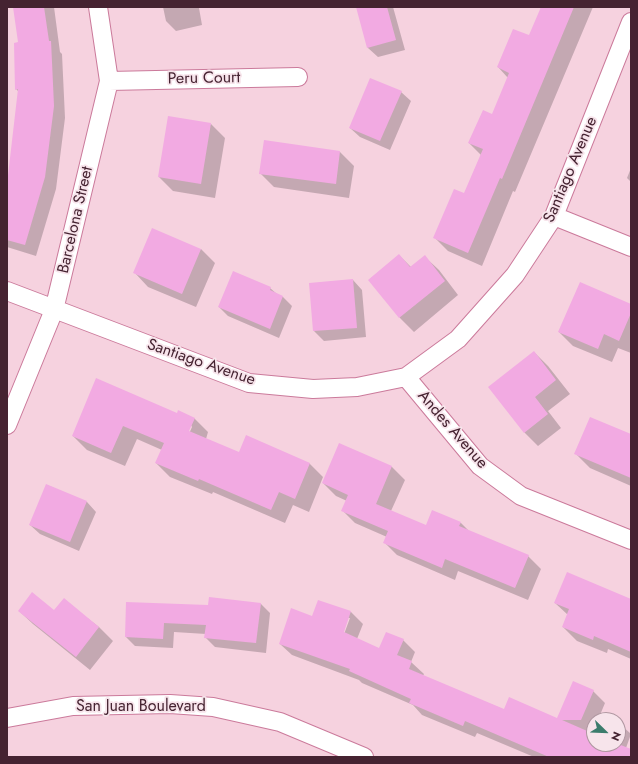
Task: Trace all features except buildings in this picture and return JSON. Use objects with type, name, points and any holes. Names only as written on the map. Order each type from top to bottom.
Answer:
[{"type":"street","name":"Barcelona Street","points":[[7,425],[54,310],[109,81],[98,7]]},
{"type":"street","name":"Santiago Avenue","points":[[7,291],[249,383],[313,389],[357,387],[406,377],[458,339],[515,275],[554,216],[631,22]]},
{"type":"street","name":"Peru Court","points":[[109,81],[298,77]]},
{"type":"street","points":[[554,216],[631,247]]},
{"type":"street","name":"Andes Avenue","points":[[406,377],[480,466],[521,496],[631,540]]},
{"type":"street","name":"San Juan Boulevard","points":[[7,718],[73,706],[170,704],[213,707],[280,722],[364,757]]}]
